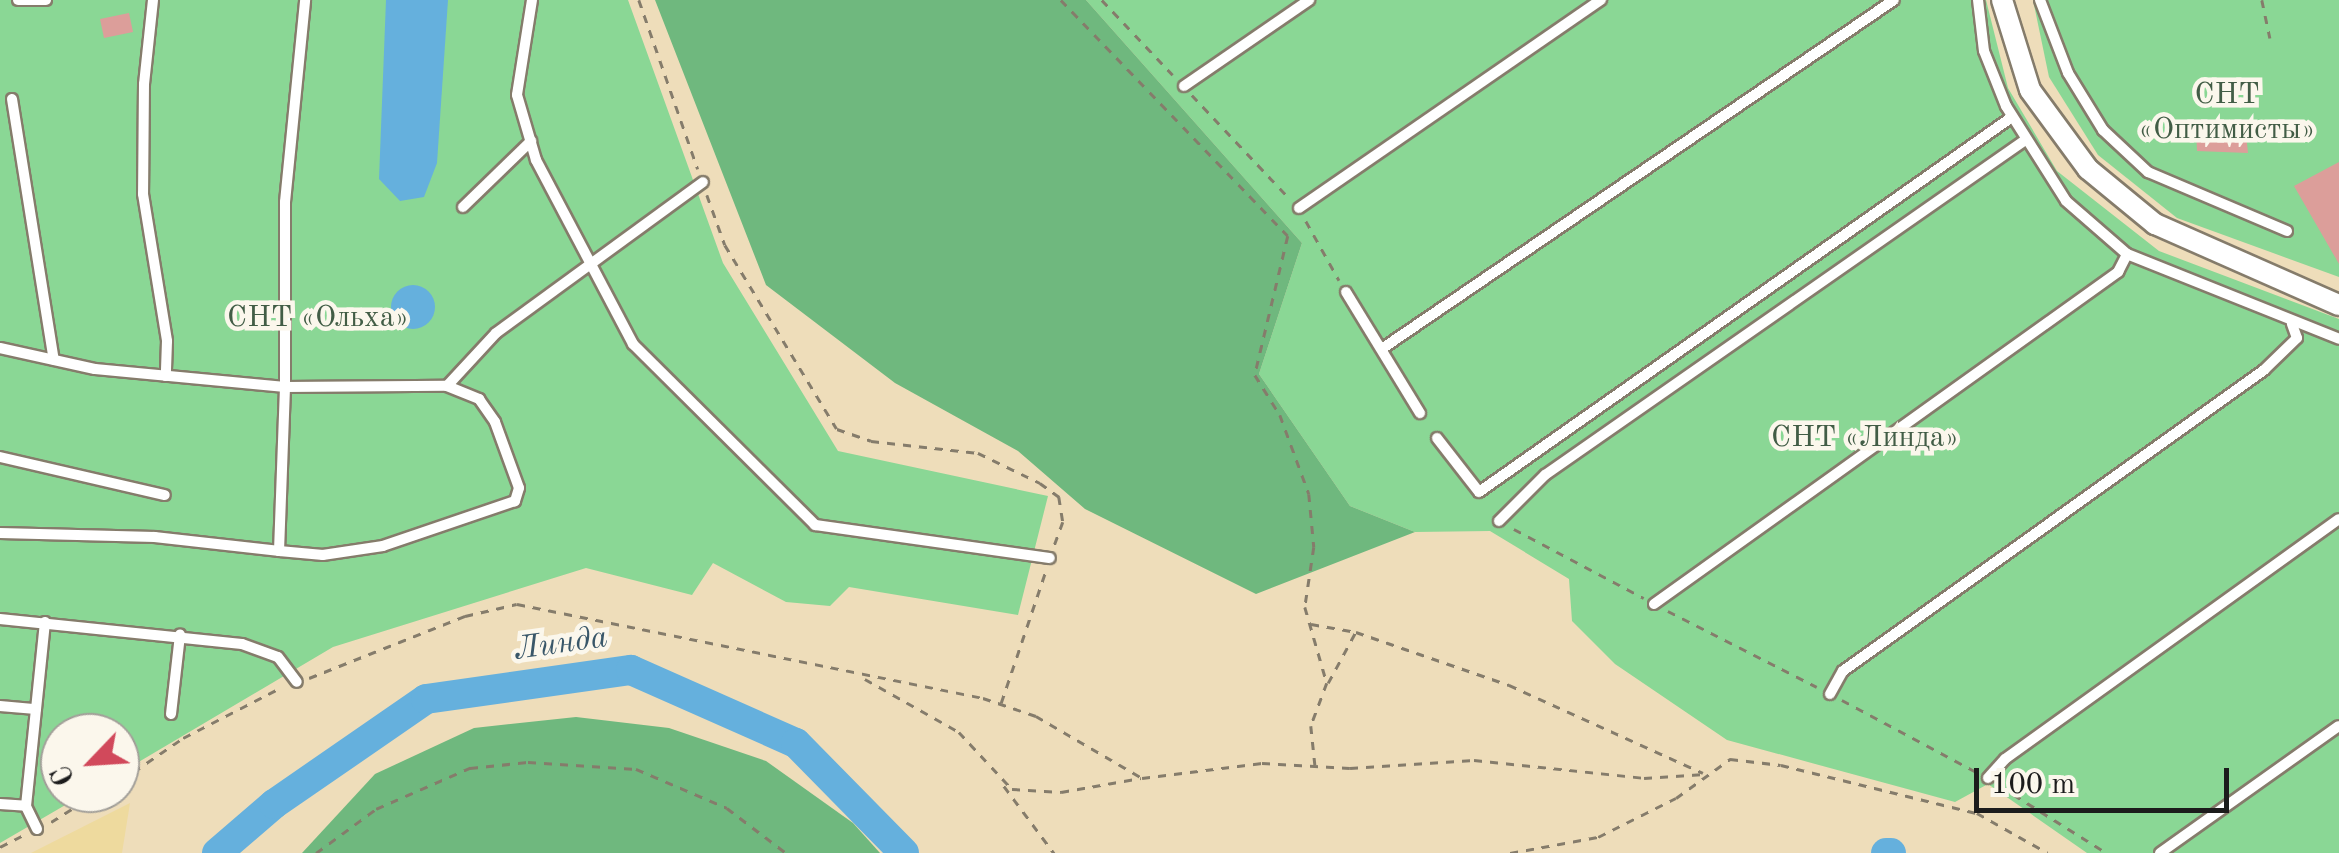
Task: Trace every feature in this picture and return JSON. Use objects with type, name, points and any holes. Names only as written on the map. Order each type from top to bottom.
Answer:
[{"type":"street","points":[[2002,0],[2030,90],[2088,169],[2155,224],[2339,305]]},
{"type":"lane","points":[[18,0],[46,0]]},
{"type":"lane","points":[[154,0],[144,84],[143,194],[167,341],[166,376]]},
{"type":"lane","points":[[279,551],[285,387],[285,202],[305,0]]},
{"type":"lane","points":[[532,0],[518,95],[530,141],[632,344],[815,525],[1050,558]]},
{"type":"lane","points":[[1184,86],[1309,0]]},
{"type":"lane","points":[[1299,208],[1601,0]]},
{"type":"lane","points":[[1383,348],[1894,0]]},
{"type":"lane","points":[[1978,0],[1984,51],[2012,117],[2066,201],[2127,254],[2339,340]]},
{"type":"lane","points":[[2040,0],[2068,73],[2102,130],[2148,172],[2286,231]]},
{"type":"lane","points":[[12,99],[54,360]]},
{"type":"lane","points":[[1437,438],[1480,492],[2012,117]]},
{"type":"lane","points":[[1500,521],[1545,475],[2024,140]]},
{"type":"lane","points":[[463,207],[530,141]]},
{"type":"lane","points":[[447,386],[496,333],[703,182]]},
{"type":"lane","points":[[1654,604],[2118,272],[2127,254]]},
{"type":"lane","points":[[1346,292],[1420,413]]},
{"type":"lane","points":[[1830,694],[1843,671],[2264,370],[2298,338],[2292,324]]},
{"type":"lane","points":[[0,348],[166,376],[285,387],[447,386],[479,399],[494,422],[520,488],[515,501],[383,546],[323,555],[155,538],[0,533]]},
{"type":"lane","points":[[0,458],[165,495]]},
{"type":"lane","points":[[1988,778],[2004,759],[2339,519]]},
{"type":"lane","points":[[0,619],[180,635],[278,657],[298,682]]},
{"type":"lane","points":[[37,828],[26,806],[45,622]]},
{"type":"lane","points":[[170,714],[180,635]]},
{"type":"lane","points":[[0,706],[36,709]]},
{"type":"lane","points":[[2160,853],[2339,726]]},
{"type":"lane","points":[[0,804],[26,806]]},
{"type":"path","points":[[640,0],[725,245],[837,429],[872,441],[978,453],[1040,483],[1059,497],[1063,522],[1001,704]]},
{"type":"path","points":[[1061,0],[1072,17],[1142,77],[1288,236],[1255,375],[1280,415],[1309,494],[1314,547],[1304,591],[1328,683]]},
{"type":"path","points":[[1102,0],[1299,208],[1346,292]]},
{"type":"path","points":[[2262,0],[2270,38]]},
{"type":"path","points":[[1500,521],[1988,778],[2106,853]]},
{"type":"path","points":[[140,767],[183,738],[298,682],[465,616],[517,604],[767,650],[861,677],[1001,704],[1036,716],[1142,778]]},
{"type":"path","points":[[1310,624],[1356,632],[1463,674],[1509,685],[1704,774]]},
{"type":"path","points":[[1315,766],[1310,726],[1356,632]]},
{"type":"path","points":[[861,677],[959,732],[1054,853]]},
{"type":"path","points":[[1510,853],[1598,837],[1676,798],[1704,774],[1730,759],[1782,765],[1976,813],[2048,853]]},
{"type":"path","points":[[1000,780],[1012,789],[1061,792],[1262,763],[1315,766],[1474,760],[1644,778],[1704,774]]},
{"type":"path","points":[[316,853],[365,815],[470,768],[528,762],[636,769],[728,808],[786,853]]},
{"type":"green space","name":"СНТ «Ольха»","points":[[0,0],[628,0],[723,263],[838,451],[1048,496],[1018,615],[849,587],[830,606],[786,602],[713,563],[692,595],[586,568],[333,647],[140,761],[140,713],[40,713],[40,813],[52,813],[0,843]]},
{"type":"green space","points":[[655,0],[1086,0],[1302,243],[1259,374],[1350,506],[1415,532],[1256,594],[1085,509],[1018,451],[895,383],[766,285]]},
{"type":"green space","name":"СНТ «Линда»","points":[[1086,0],[1986,0],[2008,88],[2057,171],[2159,251],[2339,319],[2339,853],[2087,853],[1988,784],[1955,802],[1727,740],[1615,664],[1572,621],[1569,579],[1490,531],[1415,532],[1350,506],[1259,374],[1302,243]]},
{"type":"green space","name":"СНТ «Оптимисты»","points":[[2033,0],[2339,0],[2339,277],[2177,218],[2098,155],[2049,77]]},
{"type":"green space","points":[[576,717],[669,728],[766,761],[853,823],[880,853],[302,853],[375,774],[474,728]]},
{"type":"sand","points":[[110,813],[128,813],[122,853],[31,853]]},
{"type":"water","points":[[386,0],[448,0],[437,163],[424,197],[400,201],[379,179]]},
{"type":"water","points":[[413,285],[429,291],[435,307],[429,323],[413,329],[397,323],[391,307],[397,291]]},
{"type":"building","points":[[129,13],[133,32],[104,38],[100,19]]},
{"type":"building","points":[[2245,124],[2248,153],[2197,151],[2196,129]]},
{"type":"building","points":[[2339,162],[2339,264],[2294,186]]},
{"type":"waterway","name":"Линда","points":[[217,853],[274,804],[426,699],[631,670],[796,743],[904,853]]},
{"type":"waterway","name":"Линда","points":[[1886,853],[1891,853]]}]
